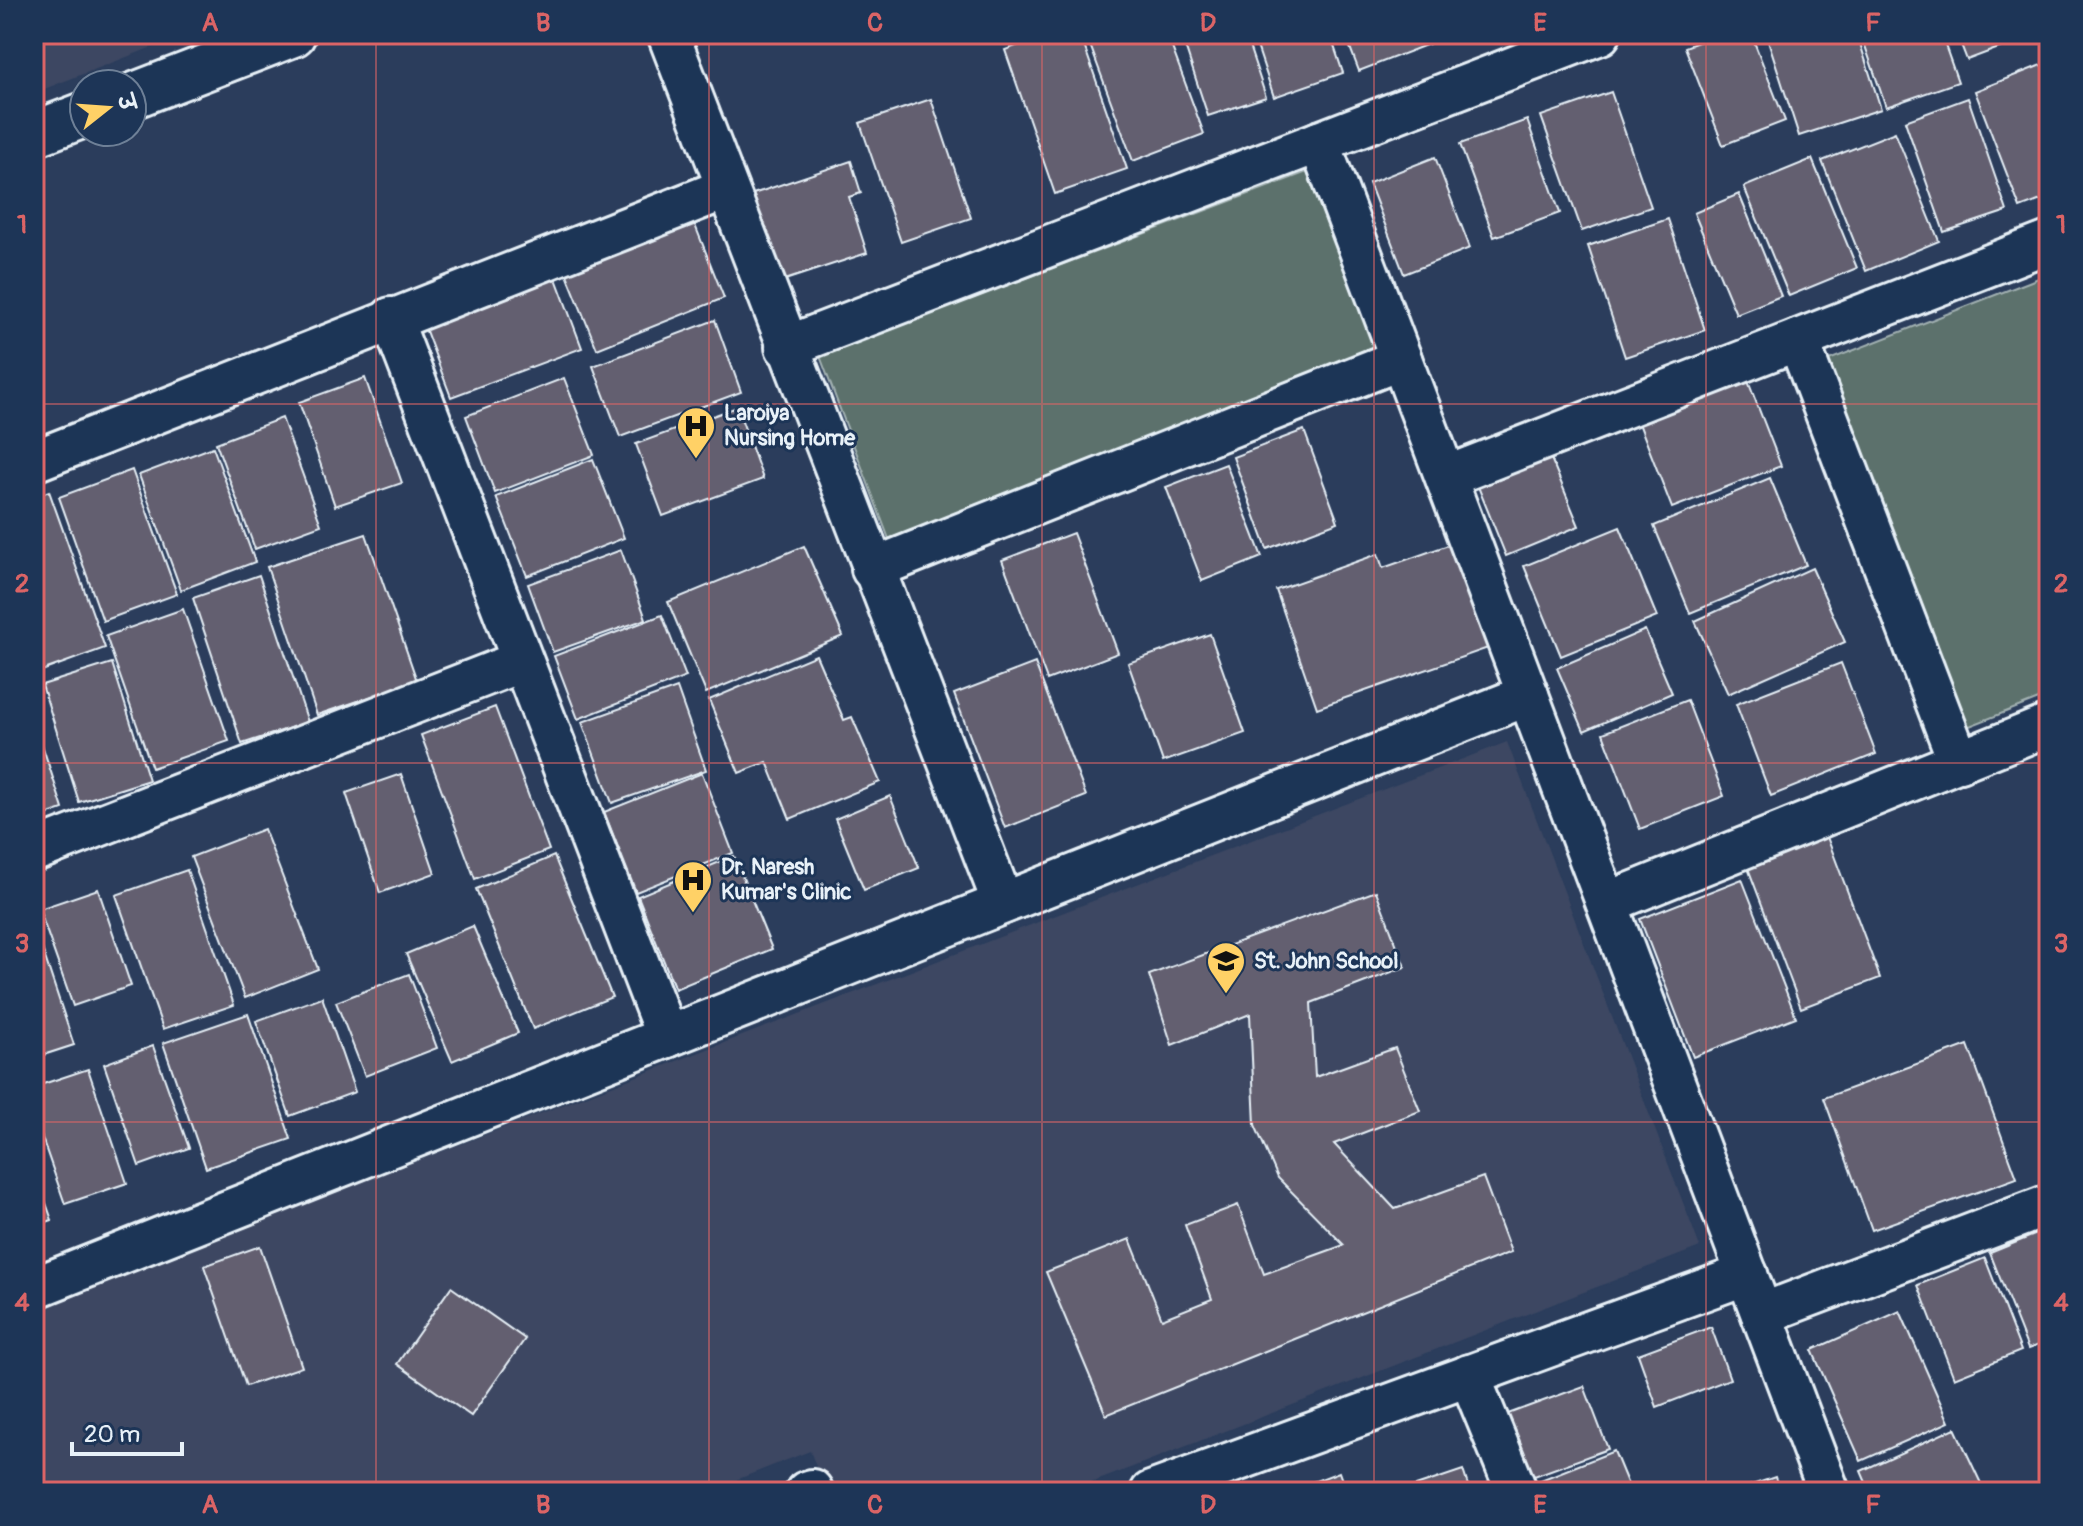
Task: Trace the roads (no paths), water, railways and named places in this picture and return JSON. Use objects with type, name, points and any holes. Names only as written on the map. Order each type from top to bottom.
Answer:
[{"type":"street","points":[[148,90],[293,34]]},
{"type":"street","points":[[668,34],[725,189],[1003,903]]},
{"type":"street","points":[[786,347],[1600,34]]},
{"type":"street","points":[[34,134],[68,121]]},
{"type":"street","points":[[1319,142],[1829,1492]]},
{"type":"street","points":[[34,461],[725,189]]},
{"type":"street","points":[[1446,477],[2049,242]]},
{"type":"street","points":[[391,318],[667,1037]]},
{"type":"street","points":[[1798,340],[1959,762]]},
{"type":"street","points":[[872,569],[1401,359]]},
{"type":"street","points":[[34,851],[522,661]]},
{"type":"street","points":[[34,1288],[1528,695]]},
{"type":"street","points":[[1607,903],[2049,725]]},
{"type":"street","points":[[1762,1314],[2049,1205]]},
{"type":"street","points":[[1151,1492],[1747,1274]]},
{"type":"street","points":[[1469,1375],[1517,1492]]},
{"type":"place","name":"Laroiya Nursing Home","points":[[696,460]]},
{"type":"place","name":"Dr. Naresh Kumar's Clinic","points":[[693,914]]},
{"type":"place","name":"St. John School","points":[[1226,995]]}]
